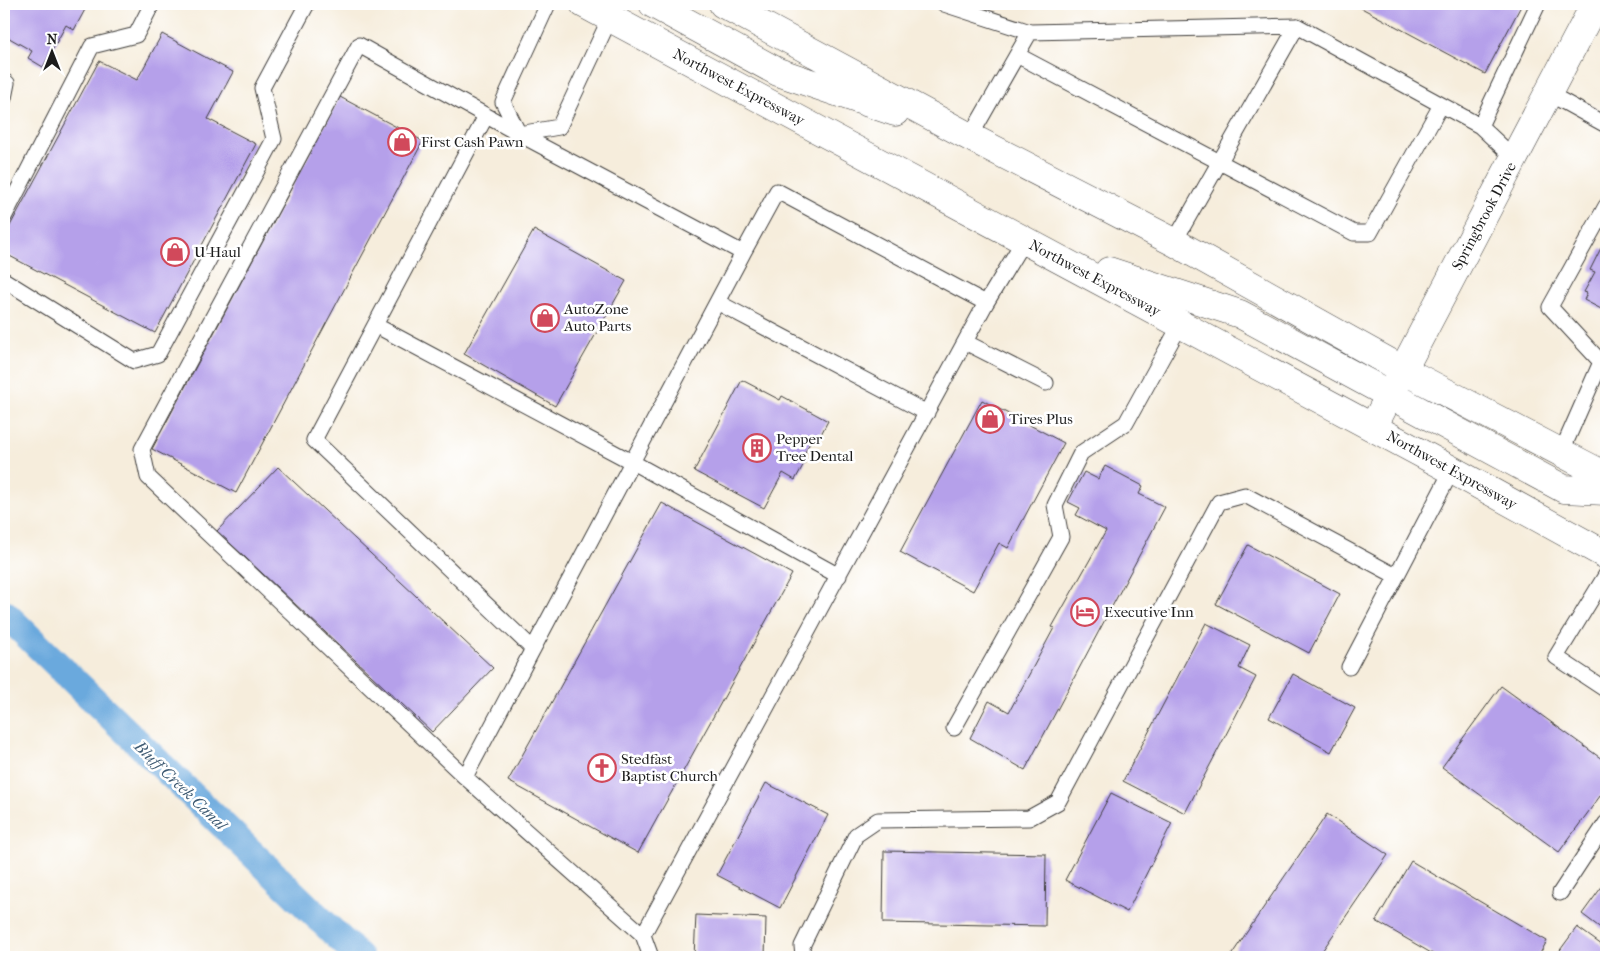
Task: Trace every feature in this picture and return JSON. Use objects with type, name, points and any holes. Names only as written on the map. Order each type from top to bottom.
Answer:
[{"type":"main road","points":[[654,4],[778,72],[970,137]]},
{"type":"main road","points":[[723,4],[970,137],[1174,242],[1403,370],[1606,476]]},
{"type":"main road","name":"Northwest Expressway","points":[[594,8],[1452,470],[1606,555]]},
{"type":"main road","name":"Springbrook Drive","points":[[1373,428],[1548,93],[1598,8]]},
{"type":"main road","points":[[1032,244],[1240,314],[1564,489],[1606,491]]},
{"type":"lane","points":[[4,217],[92,46],[136,35],[152,4]]},
{"type":"lane","points":[[4,280],[134,361],[158,354],[274,139],[262,88],[307,4]]},
{"type":"lane","points":[[519,134],[503,102],[548,4]]},
{"type":"lane","points":[[944,4],[1030,32],[1296,26],[1480,126],[1514,158]]},
{"type":"lane","points":[[1480,126],[1538,4]]},
{"type":"lane","points":[[519,134],[559,127],[594,8]]},
{"type":"lane","points":[[1174,242],[1296,26]]},
{"type":"lane","points":[[970,137],[1030,32]]},
{"type":"lane","points":[[651,957],[643,935],[465,777],[148,477],[142,448],[359,45],[519,134],[743,253]]},
{"type":"lane","points":[[1017,55],[1354,233],[1370,233],[1441,104]]},
{"type":"lane","points":[[4,82],[7,83],[4,98]]},
{"type":"lane","points":[[1548,93],[1606,125]]},
{"type":"lane","points":[[486,116],[314,440],[533,649]]},
{"type":"lane","points":[[465,777],[777,191],[986,303]]},
{"type":"lane","points":[[1561,453],[1604,363],[1550,307],[1606,206]]},
{"type":"lane","points":[[643,935],[986,303],[1032,244]]},
{"type":"lane","points":[[954,728],[1061,537],[1055,505],[1081,453],[1126,423],[1193,299]]},
{"type":"lane","points":[[718,302],[926,413]]},
{"type":"lane","points":[[375,325],[632,462],[839,576]]},
{"type":"lane","points":[[965,342],[1046,383]]},
{"type":"lane","points":[[1349,666],[1452,470]]},
{"type":"lane","points":[[803,957],[802,946],[856,835],[878,820],[1030,818],[1058,802],[1218,502],[1244,495],[1396,576]]},
{"type":"lane","points":[[1606,575],[1556,658],[1606,690]]},
{"type":"lane","points":[[1560,893],[1606,823]]},
{"type":"building","points":[[4,4],[88,4],[74,30],[66,25],[43,67],[28,58],[32,51],[4,35]]},
{"type":"building","points":[[1354,4],[1522,4],[1485,74]]},
{"type":"building","points":[[162,34],[233,72],[208,119],[256,144],[155,333],[4,253],[4,237],[99,61],[137,80]]},
{"type":"building","points":[[340,97],[423,141],[236,493],[152,449]]},
{"type":"building","name":"AutoZone Auto Parts","points":[[534,230],[626,281],[555,406],[464,354]]},
{"type":"building","points":[[1606,247],[1606,304],[1603,310],[1584,300],[1587,293],[1584,292],[1595,272],[1590,270],[1601,248],[1605,250]]},
{"type":"building","name":"Pepper Tree Dental","points":[[742,380],[780,400],[782,396],[828,421],[819,438],[814,435],[802,458],[806,460],[795,480],[783,473],[764,508],[694,471]]},
{"type":"building","points":[[982,400],[1064,443],[1008,548],[999,543],[973,591],[900,552]]},
{"type":"building","name":"Executive Inn","points":[[1105,466],[1143,486],[1139,494],[1165,507],[1025,770],[970,738],[989,701],[1009,712],[1054,628],[1052,627],[1106,531],[1076,515],[1080,508],[1068,502],[1084,472],[1098,479]]},
{"type":"building","points":[[278,467],[493,668],[432,732],[217,531]]},
{"type":"building","points":[[662,503],[792,574],[638,853],[508,781]]},
{"type":"building","points":[[1248,545],[1340,594],[1309,653],[1216,604]]},
{"type":"building","points":[[1206,623],[1250,645],[1239,668],[1256,677],[1185,813],[1123,781]]},
{"type":"building","points":[[1293,674],[1355,708],[1331,752],[1269,718]]},
{"type":"building","points":[[1501,686],[1606,762],[1606,788],[1559,852],[1442,767]]},
{"type":"building","points":[[766,783],[828,815],[780,908],[717,875]]},
{"type":"building","points":[[1111,793],[1172,823],[1127,912],[1065,880]]},
{"type":"building","points":[[1327,814],[1388,855],[1318,957],[1230,957]]},
{"type":"building","points":[[884,851],[1046,854],[1045,926],[883,923]]},
{"type":"building","points":[[1411,861],[1547,941],[1538,957],[1438,957],[1376,921]]},
{"type":"building","points":[[1606,881],[1606,932],[1582,914]]},
{"type":"building","points":[[696,915],[766,918],[765,957],[694,957]]},
{"type":"building","points":[[1577,927],[1606,948],[1606,957],[1555,957]]},
{"type":"waterway","name":"Bluff Creek Canal","points":[[4,613],[359,957]]},
{"type":"place","name":"First Cash Pawn","points":[[402,142]]},
{"type":"place","name":"U-Haul","points":[[175,252]]},
{"type":"place","name":"AutoZone Auto Parts","points":[[545,318]]},
{"type":"place","name":"Tires Plus","points":[[990,419]]},
{"type":"place","name":"Pepper Tree Dental","points":[[757,448]]},
{"type":"place","name":"Executive Inn","points":[[1085,612]]},
{"type":"place","name":"Stedfast Baptist Church","points":[[602,768]]}]
